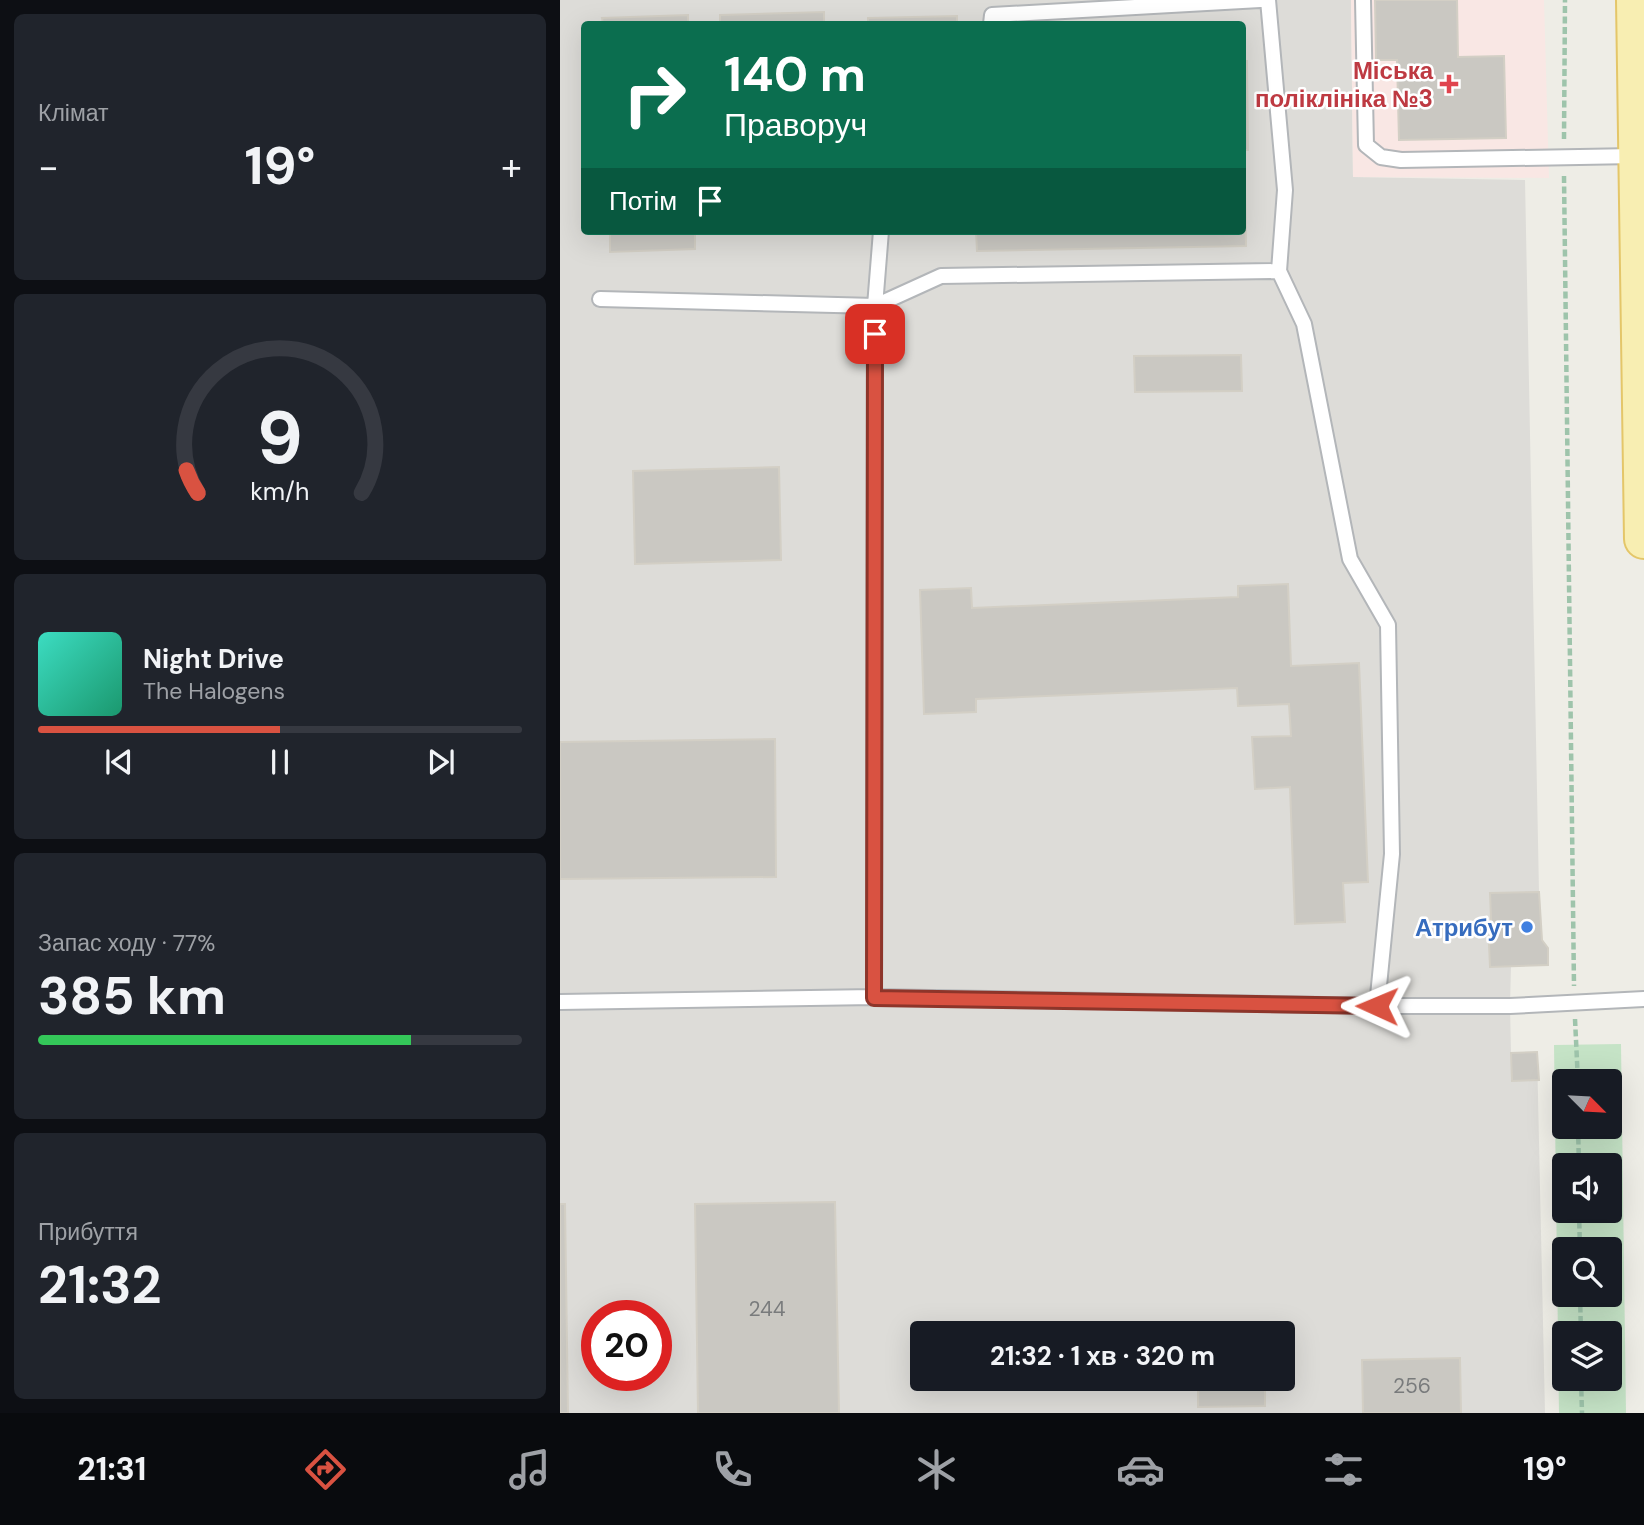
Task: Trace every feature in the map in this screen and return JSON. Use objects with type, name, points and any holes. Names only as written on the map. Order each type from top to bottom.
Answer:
[{"type":"main road","points":[[1636,0],[1644,539]]},
{"type":"lane","points":[[991,21],[992,15],[1260,0]]},
{"type":"lane","points":[[1268,0],[1285,190],[1279,271],[1304,324],[1350,559],[1388,625],[1392,854],[1377,1006]]},
{"type":"lane","points":[[1363,0],[1366,145],[1372,151],[1390,159],[1637,156]]},
{"type":"lane","points":[[874,998],[875,306],[881,235]]},
{"type":"lane","points":[[600,299],[875,306],[941,276],[1279,271]]},
{"type":"lane","points":[[560,1002],[874,998],[1510,1006],[1644,999]]},
{"type":"path","points":[[1565,0],[1564,158],[1577,1069]]},
{"type":"path","points":[[1581,1391],[1582,1413]]},
{"type":"shaded area","points":[[560,0],[1351,0],[1353,177],[1525,180],[1539,892],[1542,940],[1548,948],[1548,965],[1511,966],[1510,1006],[1511,1053],[1537,1052],[1545,1413],[560,1413]]},
{"type":"shaded area","name":"Міська поліклініка №3","points":[[1351,0],[1544,0],[1549,178],[1353,177]]},
{"type":"green space","points":[[1621,1044],[1621,1069],[1554,1069],[1554,1045]]},
{"type":"green space","points":[[1622,1118],[1626,1413],[1559,1413],[1559,1391],[1622,1391],[1622,1321],[1558,1321],[1558,1307],[1622,1307],[1622,1237],[1557,1237],[1556,1223],[1622,1223],[1622,1153],[1555,1153],[1555,1139],[1622,1139]]},
{"type":"building","points":[[1375,0],[1457,0],[1458,57],[1504,56],[1506,138],[1399,140],[1397,60],[1376,60]]},
{"type":"building","points":[[824,12],[824,21],[720,21],[720,15]]},
{"type":"building","points":[[688,15],[688,21],[602,21],[602,18]]},
{"type":"building","points":[[957,16],[957,21],[868,21],[868,18]]},
{"type":"building","points":[[1246,61],[1247,61],[1246,150]]},
{"type":"building","points":[[610,235],[695,235],[695,249],[610,252]]},
{"type":"building","points":[[976,235],[1246,235],[1246,246],[977,251]]},
{"type":"building","points":[[1241,355],[1242,391],[1135,392],[1134,356]]},
{"type":"building","points":[[779,467],[781,560],[635,564],[633,471]]},
{"type":"building","points":[[1288,584],[1291,666],[1359,663],[1368,882],[1343,883],[1345,922],[1295,924],[1290,787],[1255,789],[1252,737],[1291,736],[1289,704],[1238,706],[1237,688],[976,699],[976,712],[924,714],[920,590],[971,588],[972,608],[1238,597],[1238,586]]},
{"type":"building","points":[[775,739],[776,877],[560,879],[560,742]]},
{"type":"building","points":[[1539,892],[1542,940],[1548,948],[1548,965],[1490,967],[1490,893]]},
{"type":"building","points":[[1537,1052],[1539,1080],[1512,1081],[1511,1053]]},
{"type":"building","points":[[835,1202],[839,1413],[698,1413],[695,1204]]},
{"type":"building","points":[[560,1204],[565,1204],[568,1413],[560,1413]]},
{"type":"building","points":[[1460,1358],[1461,1413],[1363,1413],[1362,1360]]},
{"type":"building","points":[[1198,1391],[1265,1391],[1265,1406],[1198,1407]]},
{"type":"place","name":"Міська поліклініка №3","points":[[1449,84]]},
{"type":"place","name":"Атрибут","points":[[1527,927]]},
{"type":"route","points":[[875,334],[874,998],[1377,1006]]}]
